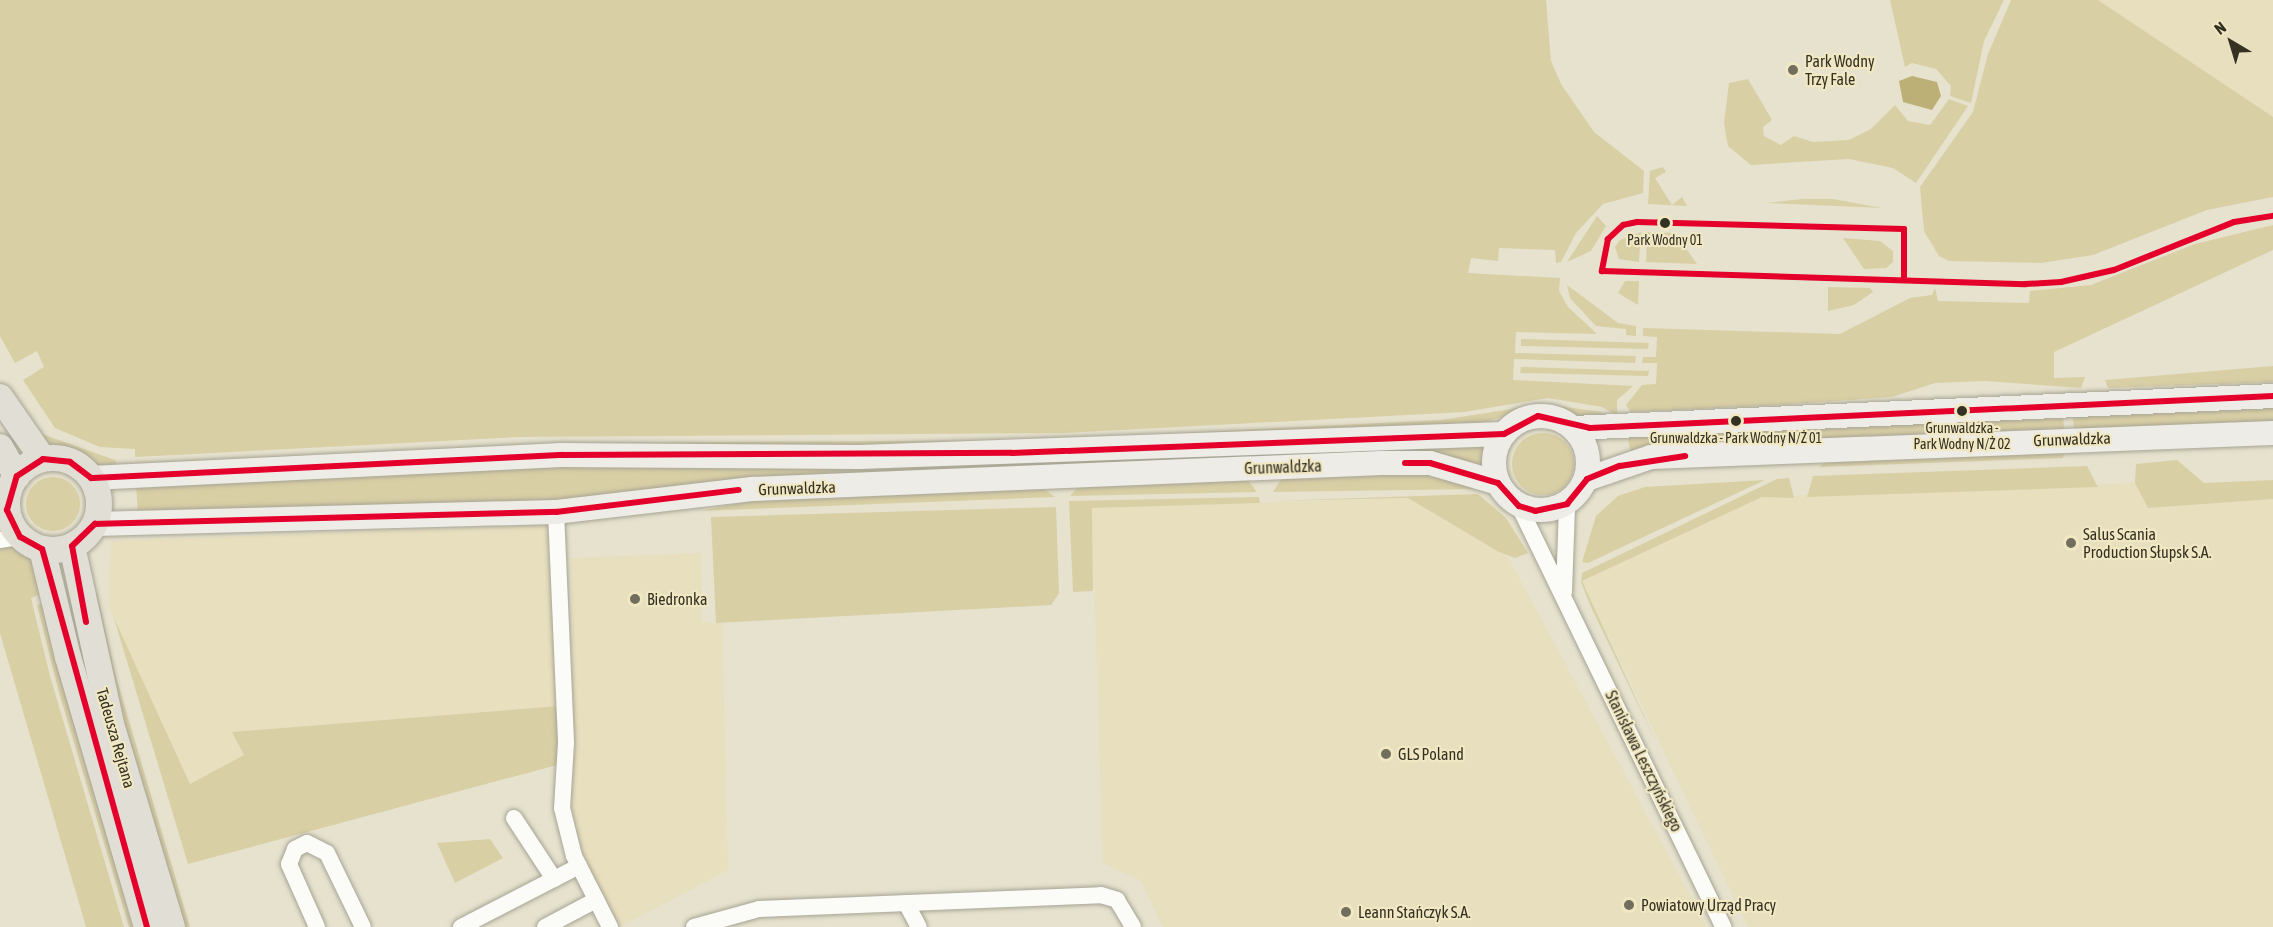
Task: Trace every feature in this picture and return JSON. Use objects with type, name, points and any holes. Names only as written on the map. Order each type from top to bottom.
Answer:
[{"type":"main road","points":[[0,397],[43,459]]},
{"type":"main road","points":[[0,447],[17,476]]},
{"type":"main road","points":[[43,459],[70,462],[91,478],[99,509],[95,524],[72,546],[42,549],[10,538],[4,512],[17,476],[43,459]]},
{"type":"main road","name":"Tadeusza Rejtana","points":[[72,546],[111,724],[172,927]]},
{"type":"main road","name":"Tadeusza Rejtana","points":[[42,549],[68,657],[147,927]]},
{"type":"street","points":[[1574,428],[1585,443],[1587,479],[1567,504],[1551,510],[1519,506],[1498,483],[1494,467],[1504,434],[1519,421],[1538,416],[1574,428],[2273,396]]},
{"type":"street","name":"Grunwaldzka","points":[[1587,479],[1652,457],[2273,433]]},
{"type":"street","name":"Grunwaldzka","points":[[91,478],[561,455],[859,457],[1504,434]]},
{"type":"street","name":"Grunwaldzka","points":[[95,524],[556,512],[753,489],[1381,463],[1430,463],[1498,483]]},
{"type":"street","name":"Stanisława Leszczyńskiego","points":[[1564,596],[1567,504]]},
{"type":"street","name":"Stanisława Leszczyńskiego","points":[[1519,506],[1723,927]]},
{"type":"street","points":[[556,512],[566,743],[562,808],[579,866],[610,927]]},
{"type":"street","points":[[514,818],[554,879]]},
{"type":"street","points":[[317,927],[289,864],[295,849],[307,843],[325,850],[363,927]]},
{"type":"street","points":[[461,927],[579,866]]},
{"type":"street","points":[[545,927],[593,894]]},
{"type":"street","points":[[694,927],[759,909],[1105,895],[1122,904],[1134,927]]},
{"type":"street","points":[[906,903],[919,927]]},
{"type":"shaded area","points":[[0,0],[1546,0],[1551,61],[1561,84],[1594,132],[1644,171],[1643,193],[1603,204],[1576,233],[1561,262],[1556,263],[1555,250],[1499,248],[1498,261],[1471,258],[1468,273],[1560,278],[1559,291],[1568,307],[1597,334],[1516,332],[1515,353],[1636,356],[1635,363],[1514,359],[1513,380],[1633,386],[1617,400],[1617,415],[1602,407],[1548,398],[1464,412],[1064,433],[519,437],[135,457],[135,449],[100,447],[55,428],[23,380],[44,367],[37,351],[15,363],[0,336]]},
{"type":"shaded area","points":[[1890,0],[2004,0],[1984,41],[1971,103],[1950,96],[1951,86],[1936,69],[1912,63],[1905,67]]},
{"type":"shaded area","points":[[2011,0],[2098,0],[2273,117],[2273,197],[2207,210],[2093,255],[2041,263],[1949,261],[1939,256],[1924,231],[1920,187],[1973,112],[1988,54]]},
{"type":"shaded area","points":[[2098,0],[2273,0],[2273,117]]},
{"type":"shaded area","points":[[1912,76],[1937,82],[1941,96],[1932,110],[1903,102],[1899,81]]},
{"type":"shaded area","points":[[1748,79],[1772,120],[1763,127],[1764,136],[1781,145],[1794,136],[1813,142],[1849,140],[1871,129],[1895,105],[1908,121],[1930,125],[1949,99],[1968,106],[1916,183],[1893,168],[1849,159],[1751,165],[1728,146],[1724,123],[1729,83]]},
{"type":"shaded area","points":[[1663,167],[1666,172],[1655,178],[1672,205],[1682,197],[1687,206],[1648,204],[1650,171]]},
{"type":"shaded area","points":[[1802,199],[1833,199],[1882,208],[1767,203]]},
{"type":"shaded area","points":[[1597,216],[1606,226],[1591,251],[1567,262]]},
{"type":"shaded area","points":[[2273,225],[2273,250],[2054,352],[2054,378],[2085,377],[2081,388],[1985,381],[1935,383],[1892,397],[1777,405],[1631,412],[1626,405],[1642,385],[1656,384],[1657,363],[1642,363],[1643,357],[1656,357],[1657,337],[1643,336],[1643,328],[1840,334],[1910,298],[1932,295],[1935,288],[1938,301],[2029,303],[2030,291],[2091,285],[2195,244]]},
{"type":"shaded area","points":[[1641,232],[1639,262],[1619,259],[1615,247],[1620,240]]},
{"type":"shaded area","points":[[1647,232],[1675,233],[1697,264],[1646,262]]},
{"type":"shaded area","points":[[1843,238],[1880,241],[1893,251],[1893,262],[1886,268],[1864,269]]},
{"type":"shaded area","points":[[1625,281],[1639,281],[1638,305],[1618,293]]},
{"type":"shaded area","points":[[1567,285],[1618,323],[1636,326],[1636,336],[1626,335],[1626,329],[1596,326],[1570,298]]},
{"type":"shaded area","points":[[1828,287],[1870,288],[1873,292],[1854,305],[1828,311]]},
{"type":"shaded area","points":[[1521,339],[1649,343],[1648,349],[1521,346]]},
{"type":"shaded area","points":[[2273,366],[2273,382],[2108,388],[2105,380]]},
{"type":"shaded area","points":[[1521,367],[1649,371],[1648,376],[1520,373]]},
{"type":"shaded area","points":[[1543,404],[1601,412],[1607,418],[1586,418],[1543,405],[1478,424],[1039,443],[136,463],[559,443],[1038,440],[1441,420]]},
{"type":"shaded area","points":[[2273,405],[2273,423],[2074,430],[2072,412]]},
{"type":"shaded area","points":[[2063,412],[2064,431],[1631,452],[1627,436]]},
{"type":"shaded area","points":[[39,433],[115,460],[119,468],[99,467],[49,444]]},
{"type":"shaded area","points":[[1537,433],[1549,433],[1565,442],[1572,452],[1574,464],[1572,476],[1565,486],[1549,495],[1537,495],[1526,490],[1517,481],[1512,470],[1512,458],[1517,447],[1526,438]]},
{"type":"shaded area","points":[[1487,445],[1484,468],[138,514],[136,485],[486,467]]},
{"type":"shaded area","points":[[2065,449],[2063,458],[1819,467],[1827,461]]},
{"type":"shaded area","points":[[2177,460],[2204,483],[2273,480],[2273,499],[2148,508],[2135,483],[2136,464]]},
{"type":"shaded area","points":[[2087,466],[2098,487],[1807,497],[1813,476]]},
{"type":"shaded area","points":[[1428,473],[1476,489],[1273,492],[1282,478]]},
{"type":"shaded area","points":[[48,477],[58,477],[68,481],[76,489],[80,504],[76,519],[68,527],[58,531],[48,531],[38,527],[30,519],[26,509],[26,499],[30,489],[38,481]]},
{"type":"shaded area","points":[[1789,478],[1794,498],[1762,497],[1582,581],[1657,744],[1590,605],[1581,582],[1582,573],[1777,479]]},
{"type":"shaded area","points":[[1247,479],[1257,492],[1070,496],[1079,486]]},
{"type":"shaded area","points":[[1765,480],[1588,563],[1582,562],[1596,516],[1618,496],[1645,487]]},
{"type":"shaded area","points":[[2137,483],[2148,508],[2273,499],[2273,927],[1748,927],[1582,581],[1762,497]]},
{"type":"shaded area","points":[[1043,488],[1055,497],[700,511],[750,501]]},
{"type":"shaded area","points":[[1478,494],[1506,518],[1528,553],[1515,558],[1499,552],[1408,498],[1271,501]]},
{"type":"shaded area","points":[[1259,497],[1260,503],[1092,508],[1093,591],[1073,592],[1069,501]]},
{"type":"shaded area","points":[[1408,498],[1508,557],[1707,927],[1163,927],[1141,881],[1103,863],[1092,508]]},
{"type":"shaded area","points":[[1056,507],[1059,593],[1051,605],[716,623],[711,517]]},
{"type":"shaded area","points":[[548,525],[559,706],[233,732],[244,755],[190,784],[109,608],[111,541]]},
{"type":"shaded area","points":[[0,545],[17,546],[32,558],[43,593],[31,598],[50,676],[124,927],[86,927],[0,633]]},
{"type":"shaded area","points":[[701,553],[702,622],[722,623],[728,870],[620,927],[583,855],[569,796],[574,754],[571,558]]},
{"type":"shaded area","points":[[97,593],[116,677],[190,927],[182,927],[105,669],[89,594]]},
{"type":"shaded area","points":[[45,603],[137,927],[129,927],[58,689],[37,605]]},
{"type":"shaded area","points":[[114,618],[190,784],[244,755],[232,732],[559,706],[557,765],[188,864]]},
{"type":"shaded area","points":[[490,839],[503,858],[455,883],[437,843]]},
{"type":"transit line","points":[[1904,279],[1904,229],[1637,222],[1623,225],[1608,239],[1602,271],[2025,284],[2061,282],[2114,270],[2234,222],[2273,216]]},
{"type":"transit line","points":[[147,927],[42,549],[20,537],[7,510],[17,476],[43,459],[70,462],[91,478],[561,455],[1012,453],[1504,434],[1538,416],[1590,428],[2273,396]]},
{"type":"transit line","points":[[1405,463],[1430,463],[1498,483],[1519,506],[1535,511],[1567,504],[1587,479],[1620,466],[1685,456]]},
{"type":"transit line","points":[[86,622],[72,546],[95,524],[556,512],[739,490]]},
{"type":"place","name":"Park Wodny Trzy Fale","points":[[1793,70]]},
{"type":"place","name":"Park Wodny 01","points":[[1665,223]]},
{"type":"place","name":"Grunwaldzka - Park Wodny N/Ż 02","points":[[1962,411]]},
{"type":"place","name":"Grunwaldzka - Park Wodny N/Ż 01","points":[[1736,421]]},
{"type":"place","name":"Salus Scania Production Słupsk S.A.","points":[[2071,543]]},
{"type":"place","name":"Biedronka","points":[[635,599]]},
{"type":"place","name":"GLS Poland","points":[[1386,754]]},
{"type":"place","name":"Powiatowy Urząd Pracy","points":[[1629,905]]},
{"type":"place","name":"Leann Stańczyk S.A.","points":[[1346,912]]}]
